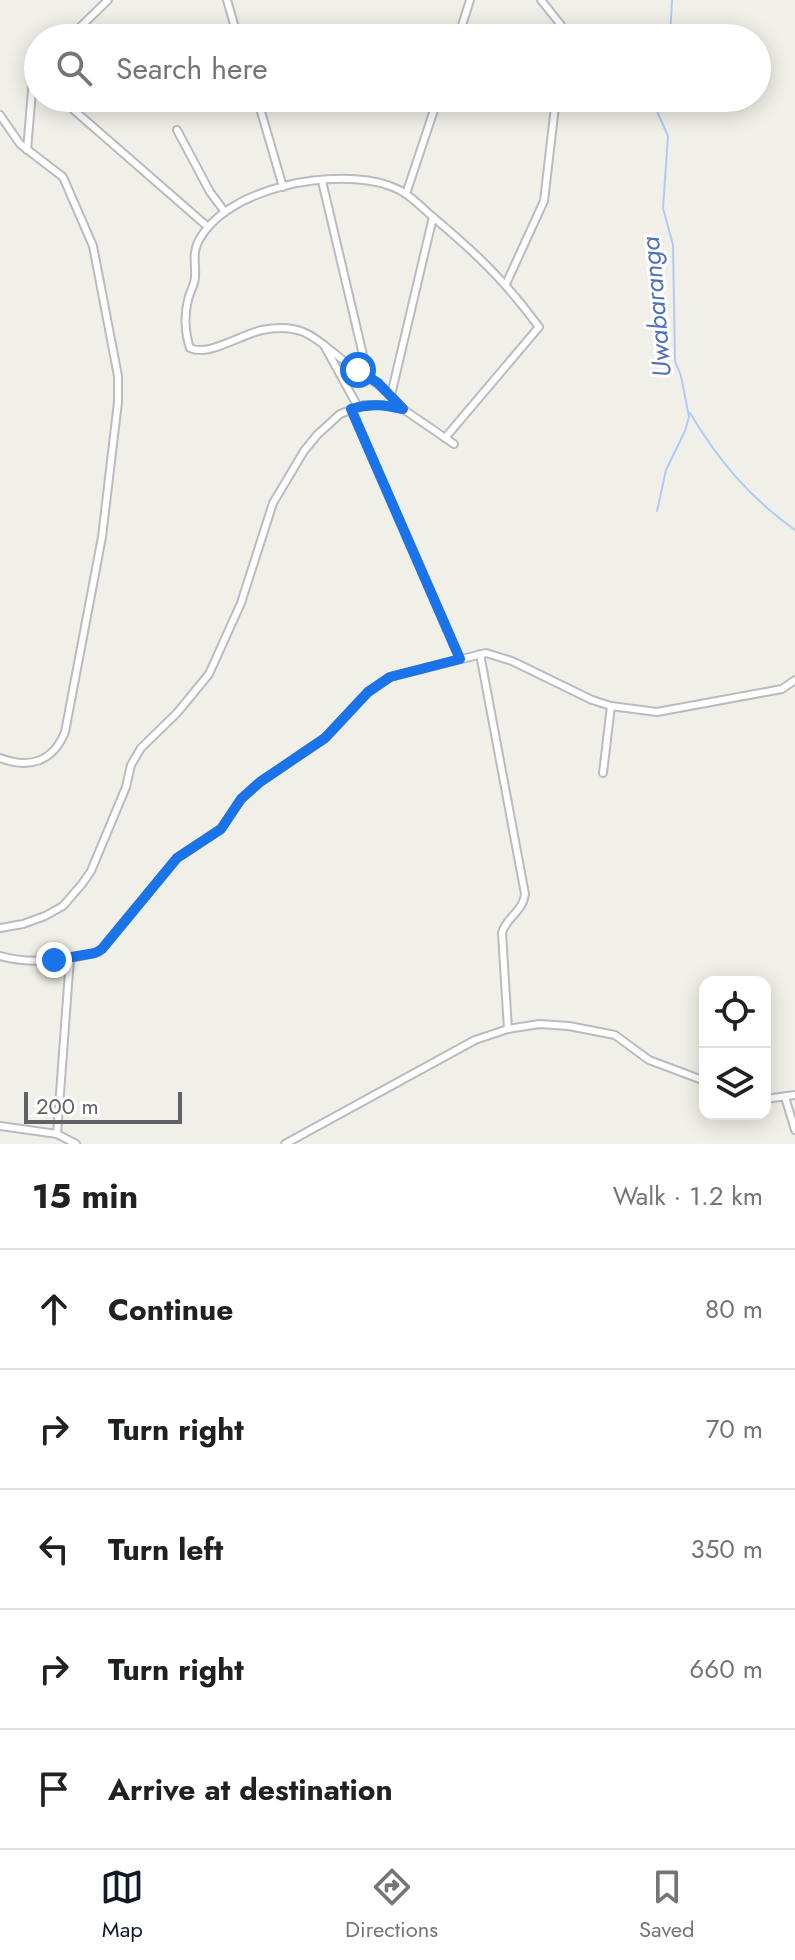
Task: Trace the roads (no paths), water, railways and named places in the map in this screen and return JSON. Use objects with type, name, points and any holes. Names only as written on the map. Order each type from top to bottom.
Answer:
[{"type":"street","points":[[83,24],[108,0]]},
{"type":"street","points":[[227,0],[234,24]]},
{"type":"street","points":[[462,24],[470,0]]},
{"type":"street","points":[[541,0],[560,24]]},
{"type":"street","points":[[27,150],[32,112]]},
{"type":"street","points":[[76,112],[208,227]]},
{"type":"street","points":[[261,112],[283,187]]},
{"type":"street","points":[[406,194],[433,112]]},
{"type":"street","points":[[506,284],[544,201],[554,112]]},
{"type":"street","points":[[0,115],[27,150],[63,177],[93,246],[114,348],[118,402],[102,537],[65,732],[56,749],[37,760],[19,765],[0,758]]},
{"type":"street","points":[[177,130],[210,192],[225,212]]},
{"type":"street","points":[[445,438],[539,327],[506,284],[469,245],[406,194],[366,180],[338,179],[283,187],[239,202],[208,227],[199,239],[193,257],[195,278],[187,302],[186,330],[190,348],[202,350],[266,329],[299,331],[323,341],[391,395],[403,409],[445,438],[454,444]]},
{"type":"street","points":[[322,181],[368,376]]},
{"type":"street","points":[[391,395],[433,217]]},
{"type":"street","points":[[323,341],[460,659]]},
{"type":"street","points":[[0,928],[23,924],[63,906],[91,871],[126,787],[131,765],[141,748],[202,684],[226,640],[278,492],[317,435],[332,419],[354,408],[382,405],[403,409]]},
{"type":"street","points":[[480,654],[525,894],[523,906],[504,925],[502,933],[508,1029]]},
{"type":"street","points":[[0,956],[25,961],[70,958],[102,949],[177,858],[221,829],[241,799],[260,782],[325,738],[382,681],[480,654],[496,655],[592,700],[611,706],[657,712],[782,689],[795,680]]},
{"type":"street","points":[[603,773],[611,706]]},
{"type":"street","points":[[57,1134],[70,958]]},
{"type":"street","points":[[285,1144],[475,1040],[508,1029],[554,1024],[615,1035],[649,1060],[699,1079]]},
{"type":"street","points":[[771,1098],[795,1095]]},
{"type":"street","points":[[785,1097],[795,1130]]},
{"type":"street","points":[[0,1126],[57,1134],[76,1144]]},
{"type":"waterway","name":"Uwabaranga","points":[[671,24],[672,0]]},
{"type":"waterway","name":"Uwabaranga","points":[[657,112],[668,136],[663,208],[673,245],[675,361],[689,417],[666,470],[657,511]]},
{"type":"waterway","points":[[690,413],[736,477],[795,530]]}]
